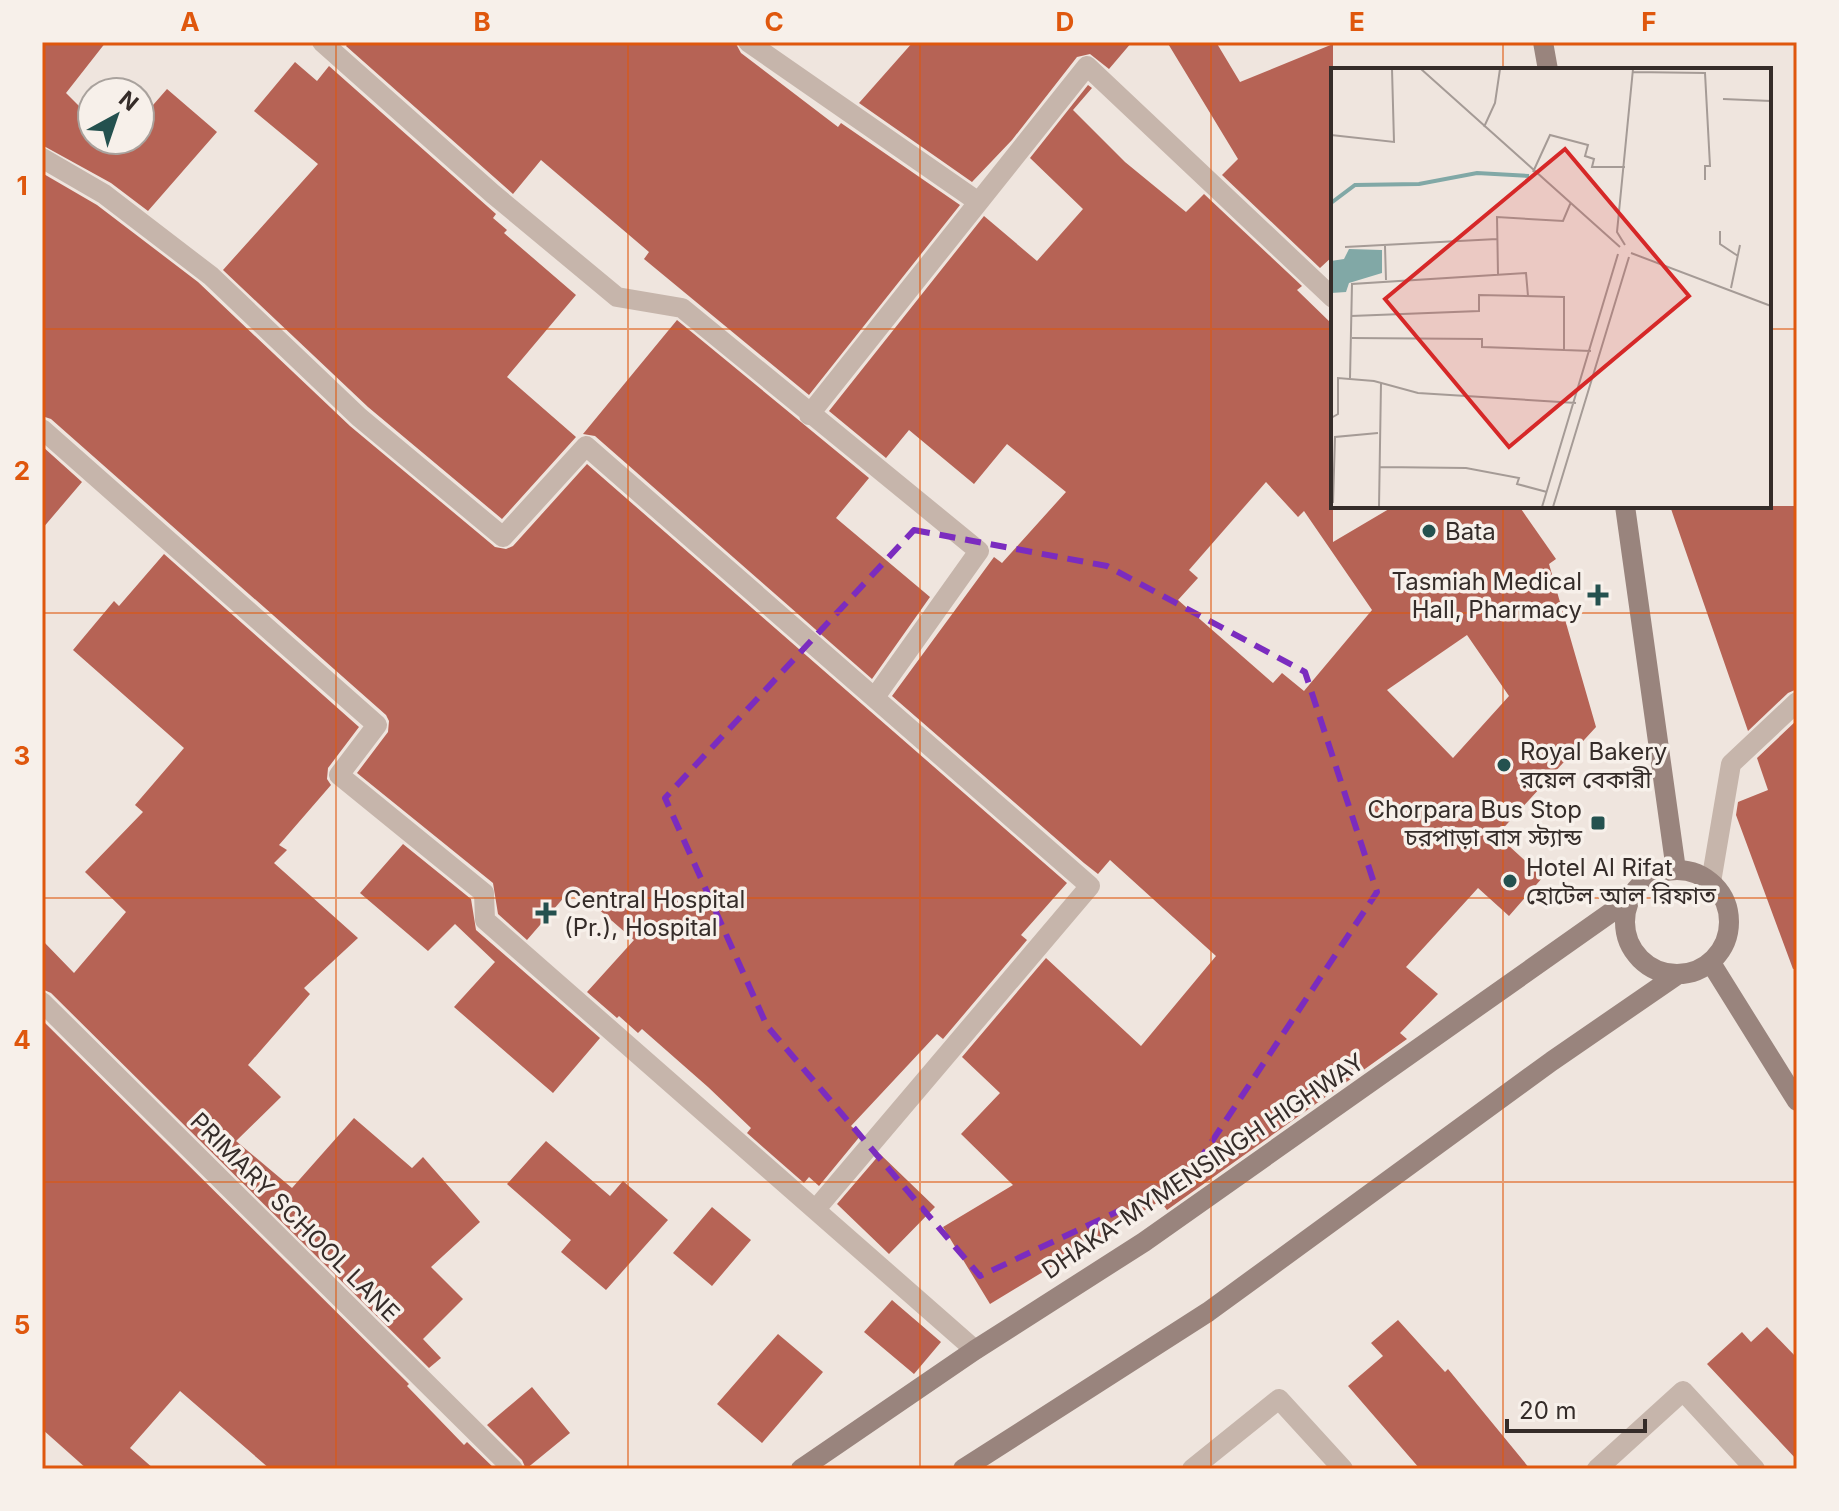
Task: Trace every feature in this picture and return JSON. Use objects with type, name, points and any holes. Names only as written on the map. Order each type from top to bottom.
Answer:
[{"type":"main road","points":[[1543,42],[1548,68]]},
{"type":"main road","points":[[1625,508],[1676,870]]},
{"type":"main road","points":[[963,1469],[1208,1312],[1552,1061],[1677,975],[1695,972],[1711,963],[1721,952],[1730,922],[1728,907],[1711,882],[1700,875],[1676,870],[1649,877],[1630,899],[1625,915],[1626,933],[1633,950],[1644,963],[1677,975]]},
{"type":"main road","name":"DHAKA-MYMENSINGH HIGHWAY","points":[[801,1469],[975,1350],[1144,1242],[1630,899]]},
{"type":"main road","points":[[1711,963],[1797,1101]]},
{"type":"street","points":[[322,42],[493,194],[617,297],[682,308],[979,551],[875,697]]},
{"type":"street","points":[[748,42],[977,201]]},
{"type":"street","points":[[809,415],[1087,66],[1331,296]]},
{"type":"street","points":[[42,158],[104,194],[211,276],[359,417],[503,537],[586,446],[1090,886],[816,1209]]},
{"type":"street","points":[[42,429],[377,725],[339,775],[484,893],[485,920],[975,1350]]},
{"type":"street","points":[[1711,882],[1731,764],[1797,702]]},
{"type":"street","name":"PRIMARY SCHOOL LANE","points":[[42,1002],[513,1469]]},
{"type":"street","points":[[1597,1469],[1683,1391],[1755,1469]]},
{"type":"street","points":[[1192,1469],[1279,1399],[1343,1469]]},
{"type":"highlighted area","points":[[914,530],[1107,566],[1305,672],[1377,892],[1187,1179],[980,1276],[767,1026],[665,798]]},
{"type":"building","points":[[42,42],[106,42],[79,76],[76,76],[66,93],[76,103],[76,156],[156,156],[156,102],[167,89],[217,132],[148,211],[111,183],[42,145]]},
{"type":"building","points":[[349,42],[735,42],[741,53],[838,127],[841,123],[960,205],[809,395],[644,259],[649,252],[541,160],[513,194],[346,46]]},
{"type":"building","points":[[913,42],[1132,42],[1109,69],[1090,54],[1077,57],[1012,140],[972,182],[859,103]]},
{"type":"building","points":[[1167,42],[1216,42],[1240,82],[1333,44],[1331,258],[1320,268],[1222,175],[1238,159]]},
{"type":"building","points":[[295,62],[317,81],[329,66],[496,214],[493,218],[507,230],[504,233],[576,295],[507,377],[576,437],[502,519],[368,407],[223,270],[318,164],[254,111]]},
{"type":"building","points":[[1088,85],[1092,88],[1073,110],[1125,162],[1186,212],[1204,194],[1302,286],[1297,290],[1331,323],[1333,542],[1391,508],[1520,508],[1556,559],[1549,564],[1596,727],[1497,835],[1543,877],[1509,916],[1478,888],[1406,967],[1438,994],[1400,1033],[1407,1039],[1167,1210],[1160,1201],[990,1304],[943,1227],[1013,1185],[961,1134],[1000,1093],[962,1057],[1046,958],[1141,1046],[1216,956],[1110,860],[1098,874],[1084,863],[892,696],[994,557],[1002,563],[1066,492],[1007,444],[974,484],[909,430],[886,458],[829,411],[984,216],[1037,261],[1083,209],[1030,158]],"holes":[[[1266,482],[1298,517],[1304,511],[1372,610],[1304,691],[1282,673],[1273,683],[1178,600],[1198,578],[1189,570]],[[1467,635],[1509,696],[1453,758],[1387,690]]]},
{"type":"building","points":[[42,173],[97,205],[198,282],[350,426],[495,547],[506,549],[513,546],[587,464],[1067,883],[1021,935],[1027,940],[943,1039],[937,1034],[851,1126],[861,1135],[819,1186],[809,1177],[804,1183],[747,1133],[751,1128],[708,1087],[642,1029],[638,1033],[587,992],[634,940],[573,887],[527,940],[498,914],[493,883],[357,773],[388,732],[386,715],[51,419],[42,416]]},
{"type":"building","points":[[677,320],[869,478],[836,518],[930,597],[872,679],[595,436],[583,434]]},
{"type":"building","points":[[42,446],[82,482],[42,529]]},
{"type":"building","points":[[1797,506],[1797,689],[1788,693],[1748,731],[1671,508]]},
{"type":"building","points":[[164,554],[359,727],[328,768],[327,779],[331,785],[279,845],[287,850],[274,863],[358,938],[304,988],[310,994],[248,1065],[281,1097],[236,1141],[292,1188],[354,1118],[412,1168],[423,1157],[480,1222],[431,1267],[463,1299],[423,1339],[441,1358],[429,1368],[51,993],[42,989],[42,940],[74,973],[126,912],[85,872],[143,812],[135,805],[184,748],[73,650],[114,601],[119,606]]},
{"type":"building","points":[[1797,720],[1797,968],[1793,969],[1736,815],[1738,802],[1768,790],[1757,758]]},
{"type":"building","points":[[403,844],[471,899],[476,930],[600,1038],[553,1093],[454,1007],[495,962],[455,924],[428,951],[360,893]]},
{"type":"building","points":[[42,1020],[409,1384],[407,1386],[464,1445],[467,1442],[495,1469],[270,1469],[180,1391],[130,1448],[154,1469],[87,1469],[42,1429]]},
{"type":"building","points":[[546,1141],[610,1196],[623,1181],[668,1220],[606,1290],[561,1252],[571,1240],[507,1184]]},
{"type":"building","points":[[880,1154],[935,1207],[889,1254],[837,1204]]},
{"type":"building","points":[[712,1207],[751,1240],[712,1286],[673,1253]]},
{"type":"building","points":[[892,1300],[941,1342],[914,1374],[864,1332]]},
{"type":"building","points":[[1398,1320],[1445,1372],[1448,1369],[1530,1469],[1420,1469],[1348,1386],[1383,1356],[1371,1343]]},
{"type":"building","points":[[1767,1327],[1797,1358],[1797,1460],[1707,1364],[1742,1332],[1751,1342]]},
{"type":"building","points":[[778,1334],[823,1372],[762,1443],[717,1404]]},
{"type":"building","points":[[532,1387],[570,1433],[526,1469],[522,1460],[487,1425]]},
{"type":"place","name":"Bata","points":[[1429,531]]},
{"type":"place","name":"Tasmiah Medical Hall, Pharmacy","points":[[1598,595]]},
{"type":"place","name":"Royal Bakery রয়েল বেকারী","points":[[1504,765]]},
{"type":"place","name":"Chorpara Bus Stop চরপাড়া বাস স্ট্যান্ড","points":[[1598,823]]},
{"type":"place","name":"Hotel Al Rifat হোটেল আল রিফাত","points":[[1510,881]]},
{"type":"place","name":"Central Hospital (Pr.), Hospital","points":[[546,913]]}]
